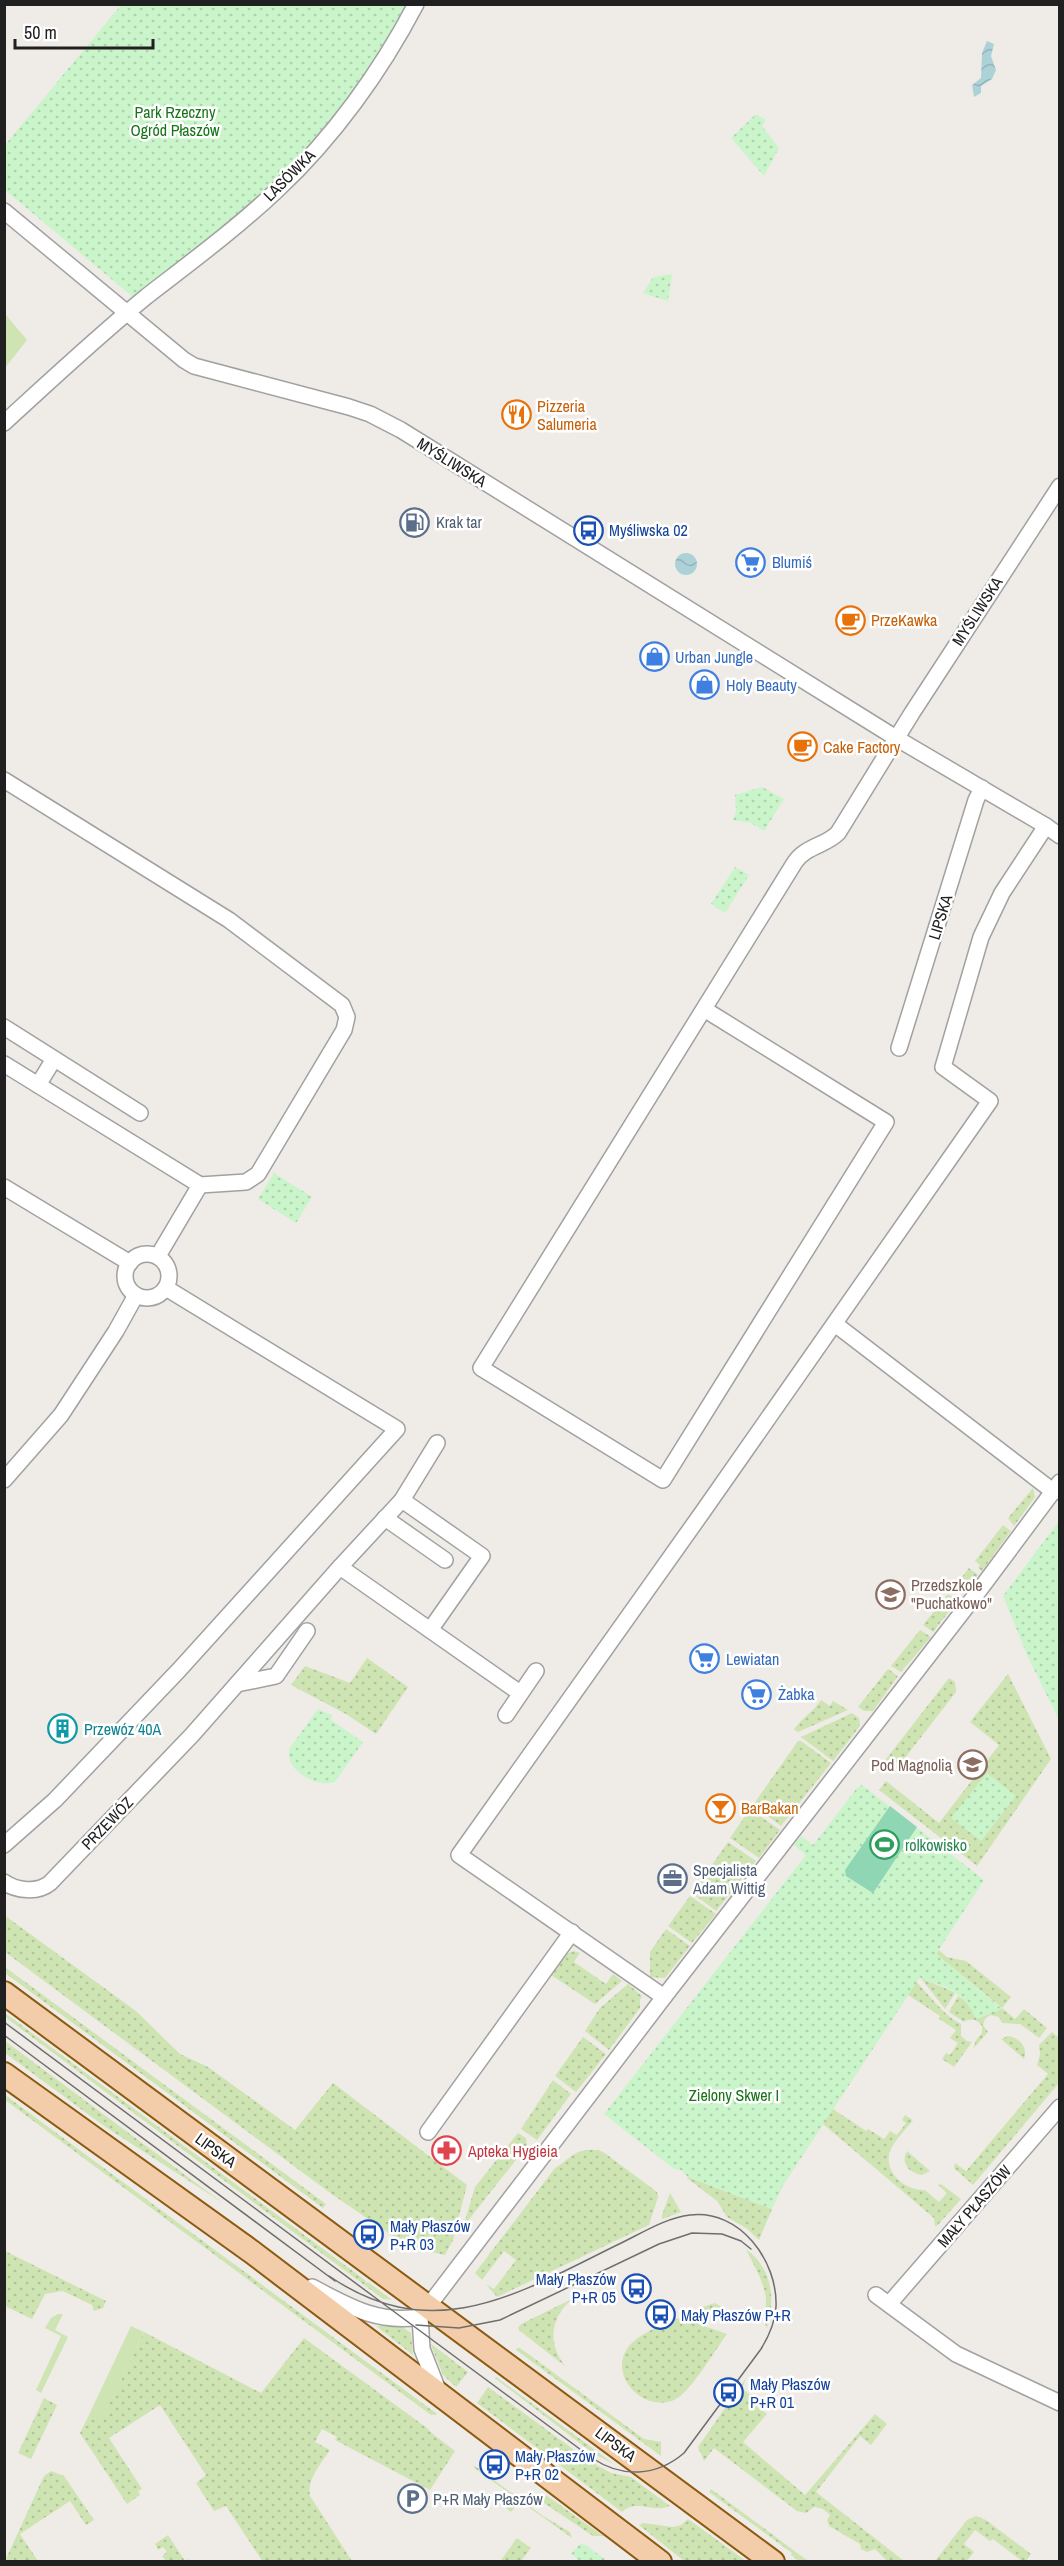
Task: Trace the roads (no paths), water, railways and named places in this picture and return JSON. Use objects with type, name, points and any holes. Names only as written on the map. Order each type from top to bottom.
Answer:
[{"type":"main road","name":"LIPSKA","points":[[4,1994],[424,2311],[773,2562]]},
{"type":"main road","points":[[4,2074],[252,2252],[660,2562]]},
{"type":"street","name":"LASÓWKA","points":[[4,423],[128,314],[278,190],[320,145],[359,94],[402,30],[416,4]]},
{"type":"street","name":"MYŚLIWSKA","points":[[4,211],[194,366],[349,407],[370,414],[401,430],[896,738],[1046,826],[1059,836]]},
{"type":"street","name":"MYŚLIWSKA","points":[[704,1009],[795,862],[803,852],[829,840],[838,833],[896,738],[1059,486]]},
{"type":"street","points":[[4,780],[229,920],[342,1005],[347,1017],[345,1030],[258,1174],[246,1182],[200,1185],[4,1064]]},
{"type":"street","name":"LIPSKA","points":[[899,1048],[976,800],[982,788]]},
{"type":"street","points":[[664,1997],[459,1855],[990,1101],[943,1067],[981,937],[1002,893],[1046,826]]},
{"type":"street","points":[[704,1009],[886,1122],[663,1480],[481,1368],[704,1009]]},
{"type":"street","points":[[4,1027],[140,1113]]},
{"type":"street","points":[[38,1085],[54,1059]]},
{"type":"street","points":[[158,1256],[200,1185]]},
{"type":"street","points":[[4,1187],[130,1263]]},
{"type":"street","points":[[140,1255],[158,1256],[165,1262],[169,1270],[166,1288],[160,1295],[151,1298],[136,1295],[129,1289],[126,1271],[130,1263],[140,1255]]},
{"type":"street","points":[[4,1845],[55,1800],[179,1670],[397,1429],[166,1288]]},
{"type":"street","points":[[4,1480],[61,1415],[116,1331],[136,1295]]},
{"type":"street","points":[[252,2252],[333,2298],[370,2316],[398,2320],[424,2311],[1057,1487],[835,1324]]},
{"type":"street","name":"PRZEWÓZ","points":[[4,1882],[11,1887],[30,1890],[46,1887],[199,1727],[402,1500],[437,1443]]},
{"type":"street","points":[[402,1500],[482,1556],[430,1630]]},
{"type":"street","points":[[385,1518],[445,1560]]},
{"type":"street","points":[[340,1567],[520,1694]]},
{"type":"street","points":[[237,1684],[276,1676],[307,1631]]},
{"type":"street","points":[[506,1715],[536,1671]]},
{"type":"street","points":[[428,2132],[572,1932]]},
{"type":"street","name":"MAŁY PŁASZÓW","points":[[889,2304],[1059,2107]]},
{"type":"street","points":[[876,2295],[956,2354],[1059,2403]]},
{"type":"street","points":[[424,2311],[422,2349],[442,2397]]},
{"type":"water","points":[[987,41],[994,44],[991,56],[996,70],[992,79],[981,86],[981,93],[974,97],[972,85],[981,78],[982,53]]},
{"type":"water","points":[[686,553],[694,556],[697,564],[694,572],[686,575],[678,572],[675,564],[678,556]]},
{"type":"tram line","points":[[4,2022],[381,2302],[603,2465],[627,2472],[639,2472],[662,2467],[684,2453],[761,2349],[771,2329],[776,2307],[775,2290],[763,2256],[740,2229],[725,2220],[708,2215],[690,2215],[661,2223],[544,2281],[475,2306],[440,2310],[404,2308],[367,2297],[329,2276]]},
{"type":"tram line","points":[[4,2035],[335,2281]]},
{"type":"tram line","points":[[416,2325],[459,2328],[500,2320],[659,2244],[692,2233],[722,2234],[741,2241],[751,2249]]},
{"type":"place","name":"Pizzeria Salumeria","points":[[516,415]]},
{"type":"place","name":"Krak tar","points":[[415,522]]},
{"type":"place","name":"Myśliwska 02","points":[[588,530]]},
{"type":"place","name":"Blumiś","points":[[751,562]]},
{"type":"place","name":"PrzeKawka","points":[[850,620]]},
{"type":"place","name":"Urban Jungle","points":[[654,657]]},
{"type":"place","name":"Holy Beauty","points":[[705,685]]},
{"type":"place","name":"Cake Factory","points":[[802,747]]},
{"type":"place","name":"Przedszkole \"Puchatkowo\"","points":[[890,1594]]},
{"type":"place","name":"Lewiatan","points":[[705,1659]]},
{"type":"place","name":"Żabka","points":[[757,1694]]},
{"type":"place","name":"Przewóz 40A","points":[[63,1729]]},
{"type":"place","name":"Pod Magnolią","points":[[973,1765]]},
{"type":"place","name":"BarBakan","points":[[720,1808]]},
{"type":"place","name":"rolkowisko","points":[[884,1845]]},
{"type":"place","name":"Specjalista Adam Wittig","points":[[672,1879]]},
{"type":"place","name":"Apteka Hygieia","points":[[447,2151]]},
{"type":"place","name":"Mały Płaszów P+R 03","points":[[369,2235]]},
{"type":"place","name":"Mały Płaszów P+R 05","points":[[637,2288]]},
{"type":"place","name":"Mały Płaszów P+R","points":[[660,2315]]},
{"type":"place","name":"Mały Płaszów P+R 01","points":[[729,2393]]},
{"type":"place","name":"Mały Płaszów P+R 02","points":[[494,2465]]},
{"type":"place","name":"P+R Mały Płaszów","points":[[412,2499]]},
{"type":"park label","name":"Park Rzeczny Ogród Płaszów","points":[[175,121]]},
{"type":"park label","name":"Zielony Skwer I","points":[[734,2095]]}]
